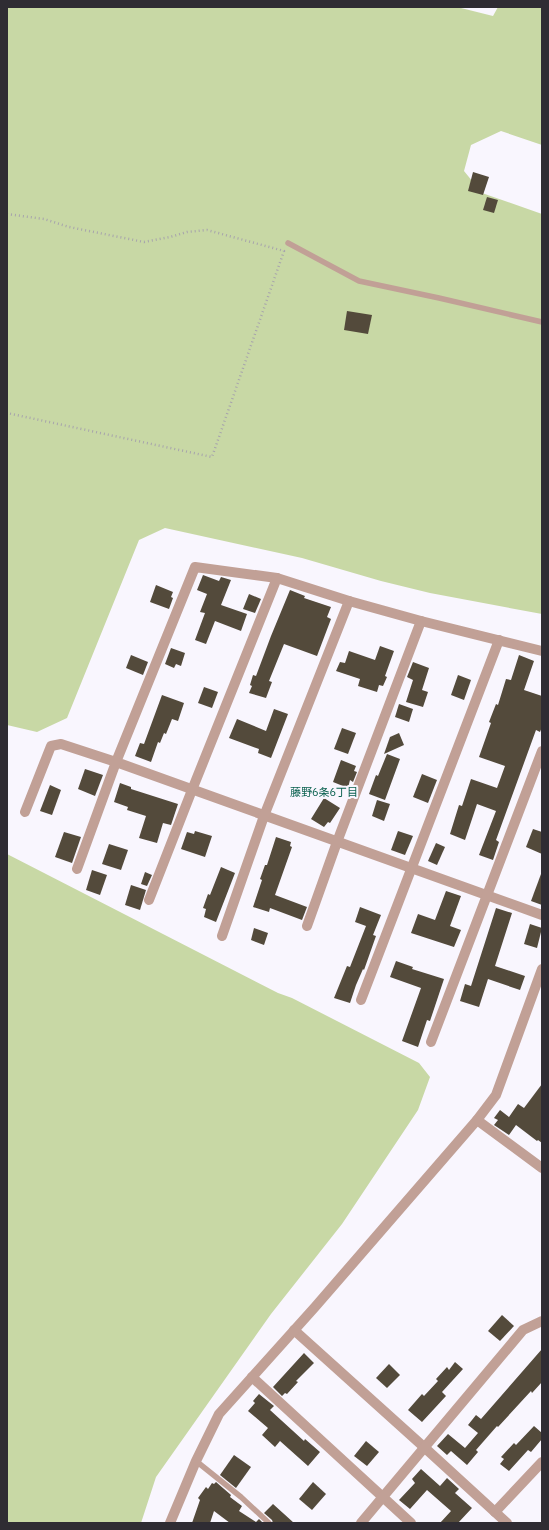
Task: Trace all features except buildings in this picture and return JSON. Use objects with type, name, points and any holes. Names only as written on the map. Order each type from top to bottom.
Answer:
[{"type":"street","points":[[77,869],[116,762],[195,567],[277,578],[349,601],[421,621],[542,650]]},
{"type":"street","points":[[149,900],[277,578]]},
{"type":"street","points":[[222,936],[264,816],[349,601]]},
{"type":"street","points":[[307,926],[337,842],[421,621]]},
{"type":"street","points":[[361,1000],[499,640]]},
{"type":"street","points":[[26,812],[51,746],[61,744],[116,762],[542,915]]},
{"type":"street","points":[[431,1042],[486,895],[539,767],[542,751]]},
{"type":"street","points":[[170,1523],[196,1461],[219,1414],[477,1120],[496,1095],[542,969]]},
{"type":"street","points":[[477,1120],[542,1168]]},
{"type":"street","points":[[361,1523],[523,1330],[541,1323]]},
{"type":"street","points":[[294,1330],[507,1523]]},
{"type":"street","points":[[252,1377],[412,1523]]},
{"type":"street","points":[[495,1512],[542,1462]]},
{"type":"lane","points":[[288,243],[359,281],[542,322]]},
{"type":"lane","points":[[196,1461],[241,1497],[269,1523]]},
{"type":"path","points":[[7,214],[44,219],[69,227],[144,242],[186,232],[208,230],[284,251],[212,457],[7,413]]},
{"type":"green space","points":[[7,7],[457,7],[493,16],[498,7],[542,7],[542,145],[501,131],[471,145],[464,171],[482,193],[542,214],[542,614],[430,593],[381,581],[302,558],[165,528],[139,540],[67,718],[37,732],[7,725]]},
{"type":"green space","points":[[7,854],[278,993],[292,998],[419,1063],[430,1077],[418,1110],[342,1224],[271,1314],[156,1477],[141,1523],[7,1523]]},
{"type":"district","name":"藤野6条6丁目","points":[[324,792]]}]
